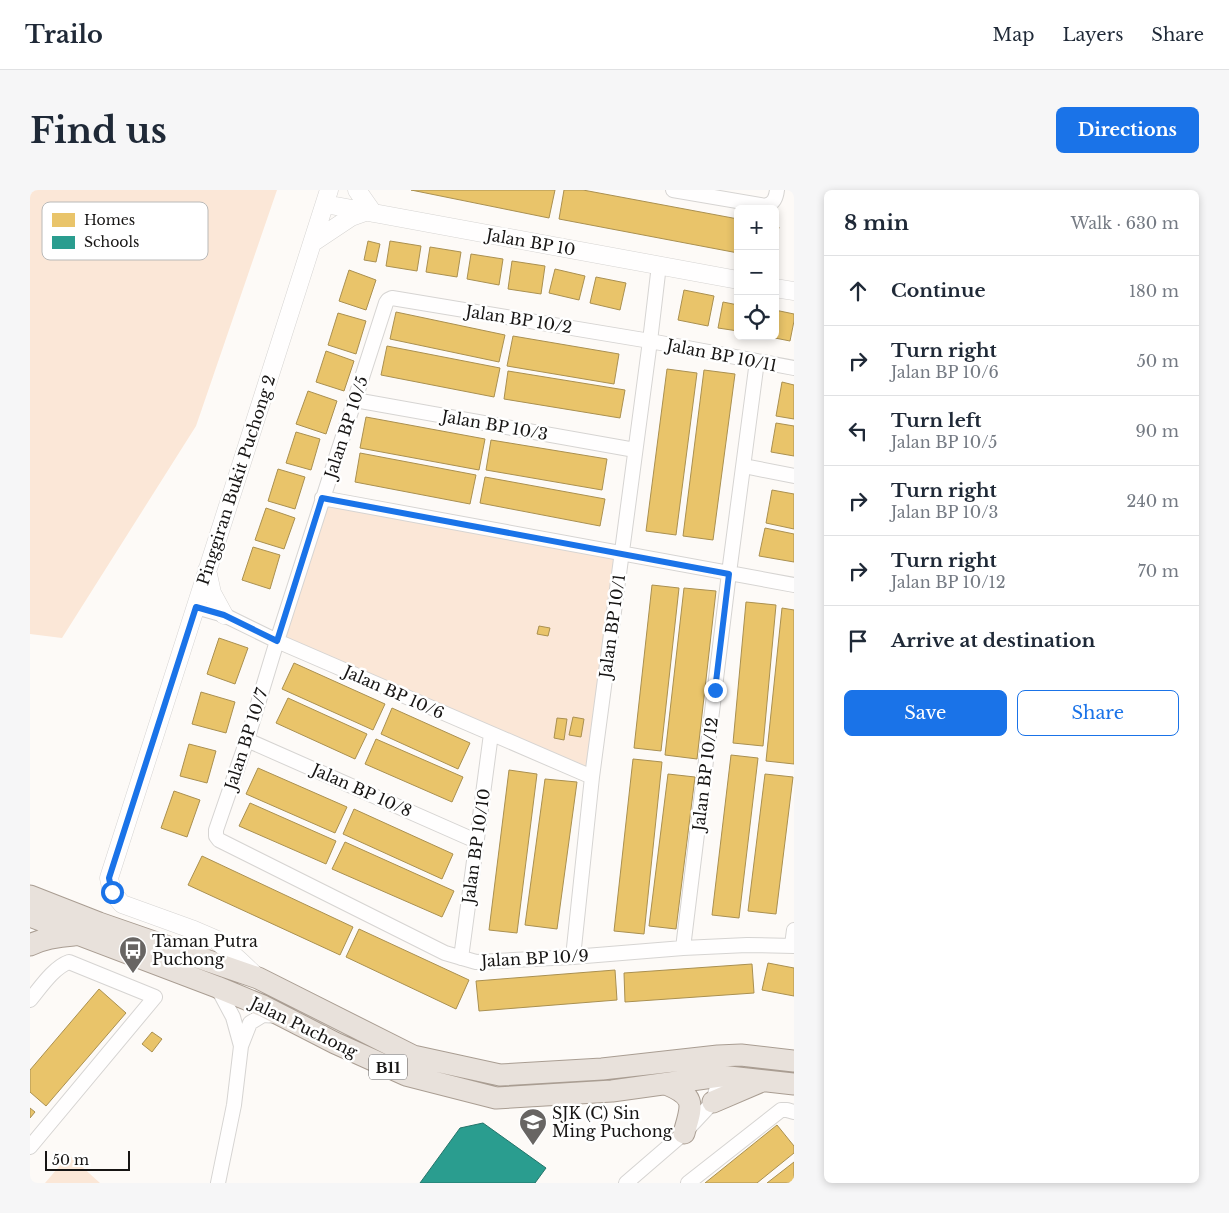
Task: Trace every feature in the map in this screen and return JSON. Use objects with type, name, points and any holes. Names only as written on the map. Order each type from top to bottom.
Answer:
[{"type":"main road","name":"Jalan Puchong","points":[[32,909],[99,923],[258,978],[413,1056],[500,1075],[602,1069],[719,1066],[765,1080],[794,1084]]},
{"type":"main road","name":"Jalan Puchong","points":[[32,909],[77,934],[263,1006],[335,1043],[406,1075],[496,1098],[612,1091],[666,1084],[719,1066],[741,1055],[794,1061]]},
{"type":"main road","points":[[30,945],[40,940],[77,934]]},
{"type":"main road","points":[[713,1102],[765,1080]]},
{"type":"main road","points":[[666,1084],[679,1089],[689,1098],[691,1109],[684,1133]]},
{"type":"street","points":[[312,243],[351,217],[369,213],[357,190]]},
{"type":"street","points":[[673,190],[766,206],[772,204],[777,190]]},
{"type":"street","name":"Jalan BP 10","points":[[327,197],[369,213],[734,279]]},
{"type":"street","name":"Pinggiran Bukit Puchong 2","points":[[258,978],[215,939],[122,904],[112,892],[109,878],[327,197]]},
{"type":"street","name":"Jalan BP 10/1","points":[[573,957],[592,777],[659,265]]},
{"type":"street","points":[[779,289],[794,291]]},
{"type":"street","name":"Jalan BP 10/2","points":[[388,300],[392,298],[650,341]]},
{"type":"street","name":"Jalan BP 10/5","points":[[277,641],[388,300]]},
{"type":"street","name":"Jalan BP 10/11","points":[[650,341],[794,368]]},
{"type":"street","name":"Jalan BP 10/12","points":[[683,948],[757,361]]},
{"type":"street","name":"Jalan BP 10/3","points":[[355,400],[635,450]]},
{"type":"street","points":[[744,466],[794,476]]},
{"type":"street","points":[[322,498],[794,585]]},
{"type":"street","points":[[207,570],[212,593],[224,615]]},
{"type":"street","name":"Jalan BP 10/6","points":[[196,607],[224,615],[277,641],[592,777]]},
{"type":"street","name":"Jalan BP 10/7","points":[[216,836],[216,830],[247,740],[277,641]]},
{"type":"street","name":"Jalan BP 10/10","points":[[461,958],[491,734]]},
{"type":"street","name":"Jalan BP 10/8","points":[[247,740],[476,841]]},
{"type":"street","name":"Jalan BP 10/9","points":[[216,836],[219,840],[445,953],[476,962],[573,957],[683,948],[747,945],[793,946]]},
{"type":"street","points":[[793,946],[794,930]]},
{"type":"street","points":[[30,1000],[55,970],[62,964],[69,962],[155,997],[30,1147]]},
{"type":"street","points":[[217,987],[233,1017],[240,1046]]},
{"type":"street","points":[[218,1183],[234,1105],[240,1046],[250,1023],[263,1015],[284,1017]]},
{"type":"street","points":[[626,1183],[684,1133],[713,1102],[719,1066]]},
{"type":"street","points":[[688,1183],[781,1110],[790,1111]]},
{"type":"shaded area","points":[[30,190],[277,190],[196,426],[62,638],[30,634]]},
{"type":"shaded area","points":[[322,498],[621,553],[592,777],[277,641]]},
{"type":"shaded area","points":[[69,1155],[100,1183],[45,1183]]},
{"type":"building: Homes","points":[[411,190],[555,190],[549,218]]},
{"type":"building: Homes","points":[[564,190],[583,190],[734,218],[734,252],[559,219]]},
{"type":"building: Homes","points":[[368,241],[380,244],[376,262],[364,260]]},
{"type":"building: Homes","points":[[390,241],[421,246],[417,271],[386,266]]},
{"type":"building: Homes","points":[[430,247],[461,252],[457,277],[426,272]]},
{"type":"building: Homes","points":[[471,254],[503,259],[499,285],[467,279]]},
{"type":"building: Homes","points":[[512,261],[545,266],[541,294],[508,289]]},
{"type":"building: Homes","points":[[555,269],[585,276],[579,300],[549,293]]},
{"type":"building: Homes","points":[[349,270],[376,280],[366,310],[339,301]]},
{"type":"building: Homes","points":[[596,277],[626,283],[620,310],[590,303]]},
{"type":"building: Homes","points":[[684,290],[714,296],[708,326],[678,320]]},
{"type":"building: Homes","points":[[723,302],[734,304],[734,330],[718,328]]},
{"type":"building: Homes","points":[[779,311],[794,314],[790,341],[779,339]]},
{"type":"building: Homes","points":[[396,312],[505,335],[499,362],[390,339]]},
{"type":"building: Homes","points":[[338,313],[366,321],[356,354],[328,345]]},
{"type":"building: Homes","points":[[513,336],[619,354],[614,384],[507,366]]},
{"type":"building: Homes","points":[[387,346],[500,368],[494,397],[381,375]]},
{"type":"building: Homes","points":[[326,351],[354,361],[344,391],[316,382]]},
{"type":"building: Homes","points":[[667,369],[697,373],[676,535],[646,531]]},
{"type":"building: Homes","points":[[704,370],[735,374],[713,540],[683,536]]},
{"type":"building: Homes","points":[[508,371],[625,390],[620,418],[504,399]]},
{"type":"building: Homes","points":[[782,382],[794,385],[794,419],[776,416]]},
{"type":"building: Homes","points":[[308,391],[337,401],[326,434],[296,424]]},
{"type":"building: Homes","points":[[366,417],[485,439],[479,470],[360,448]]},
{"type":"building: Homes","points":[[776,423],[794,426],[794,456],[771,452]]},
{"type":"building: Homes","points":[[296,432],[320,439],[311,470],[286,463]]},
{"type":"building: Homes","points":[[491,440],[607,459],[602,490],[486,470]]},
{"type":"building: Homes","points":[[360,453],[476,475],[470,504],[355,482]]},
{"type":"building: Homes","points":[[278,469],[305,477],[295,509],[268,501]]},
{"type":"building: Homes","points":[[485,477],[605,499],[600,526],[480,503]]},
{"type":"building: Homes","points":[[772,490],[794,494],[794,529],[766,523]]},
{"type":"building: Homes","points":[[266,508],[295,518],[284,549],[255,540]]},
{"type":"building: Homes","points":[[765,528],[794,534],[794,562],[759,556]]},
{"type":"building: Homes","points":[[253,547],[280,555],[270,589],[242,580]]},
{"type":"building: Homes","points":[[652,585],[679,588],[661,751],[634,748]]},
{"type":"building: Homes","points":[[684,588],[716,591],[697,759],[665,755]]},
{"type":"building: Homes","points":[[746,602],[776,605],[763,746],[733,743]]},
{"type":"building: Homes","points":[[782,608],[794,610],[794,764],[766,761]]},
{"type":"building: Homes","points":[[539,626],[550,628],[548,636],[537,634]]},
{"type":"building: Homes","points":[[219,638],[248,648],[235,684],[207,674]]},
{"type":"building: Homes","points":[[294,663],[385,704],[373,730],[282,689]]},
{"type":"building: Homes","points":[[201,692],[235,702],[226,733],[192,724]]},
{"type":"building: Homes","points":[[288,698],[367,734],[355,759],[276,723]]},
{"type":"building: Homes","points":[[392,708],[470,743],[458,769],[381,734]]},
{"type":"building: Homes","points":[[573,717],[584,719],[581,737],[569,735]]},
{"type":"building: Homes","points":[[557,718],[567,719],[564,740],[554,738]]},
{"type":"building: Homes","points":[[376,739],[463,777],[452,802],[365,764]]},
{"type":"building: Homes","points":[[189,744],[216,751],[207,783],[180,776]]},
{"type":"building: Homes","points":[[731,755],[758,758],[739,918],[712,915]]},
{"type":"building: Homes","points":[[633,759],[662,762],[644,934],[614,931]]},
{"type":"building: Homes","points":[[258,768],[347,807],[335,833],[246,794]]},
{"type":"building: Homes","points":[[509,770],[537,774],[517,933],[489,930]]},
{"type":"building: Homes","points":[[668,774],[695,777],[676,929],[649,926]]},
{"type":"building: Homes","points":[[765,774],[793,777],[776,914],[748,911]]},
{"type":"building: Homes","points":[[545,779],[577,782],[557,929],[525,925]]},
{"type":"building: Homes","points":[[174,791],[200,800],[187,837],[161,828]]},
{"type":"building: Homes","points":[[250,803],[336,841],[326,864],[239,826]]},
{"type":"building: Homes","points":[[354,809],[453,854],[442,879],[343,834]]},
{"type":"building: Homes","points":[[345,842],[454,891],[442,917],[332,869]]},
{"type":"building: Homes","points":[[202,856],[353,927],[340,955],[188,885]]},
{"type":"building: Homes","points":[[359,929],[469,980],[456,1009],[346,957]]},
{"type":"building: Homes","points":[[768,963],[794,968],[794,996],[762,990]]},
{"type":"building: Homes","points":[[752,964],[754,993],[625,1002],[624,973]]},
{"type":"building: Homes","points":[[615,970],[617,1000],[479,1011],[476,981]]},
{"type":"building: Homes","points":[[99,989],[126,1013],[46,1106],[30,1092],[30,1070]]},
{"type":"building: Homes","points":[[152,1032],[162,1039],[152,1052],[142,1044]]},
{"type":"building: Homes","points":[[30,1108],[35,1112],[30,1118]]},
{"type":"building: Homes","points":[[777,1125],[794,1146],[794,1153],[757,1183],[705,1183]]},
{"type":"building: Homes","points":[[794,1162],[794,1183],[767,1183]]},
{"type":"building: Schools","points":[[483,1123],[546,1168],[535,1183],[420,1183],[460,1128]]},
{"type":"place","name":"Taman Putra Puchong","points":[[133,974]]},
{"type":"place","name":"SJK (C) Sin Ming Puchong","points":[[533,1146]]},
{"type":"route","points":[[112,892],[109,878],[196,607],[224,615],[277,641],[322,498],[729,574],[715,690]]}]
